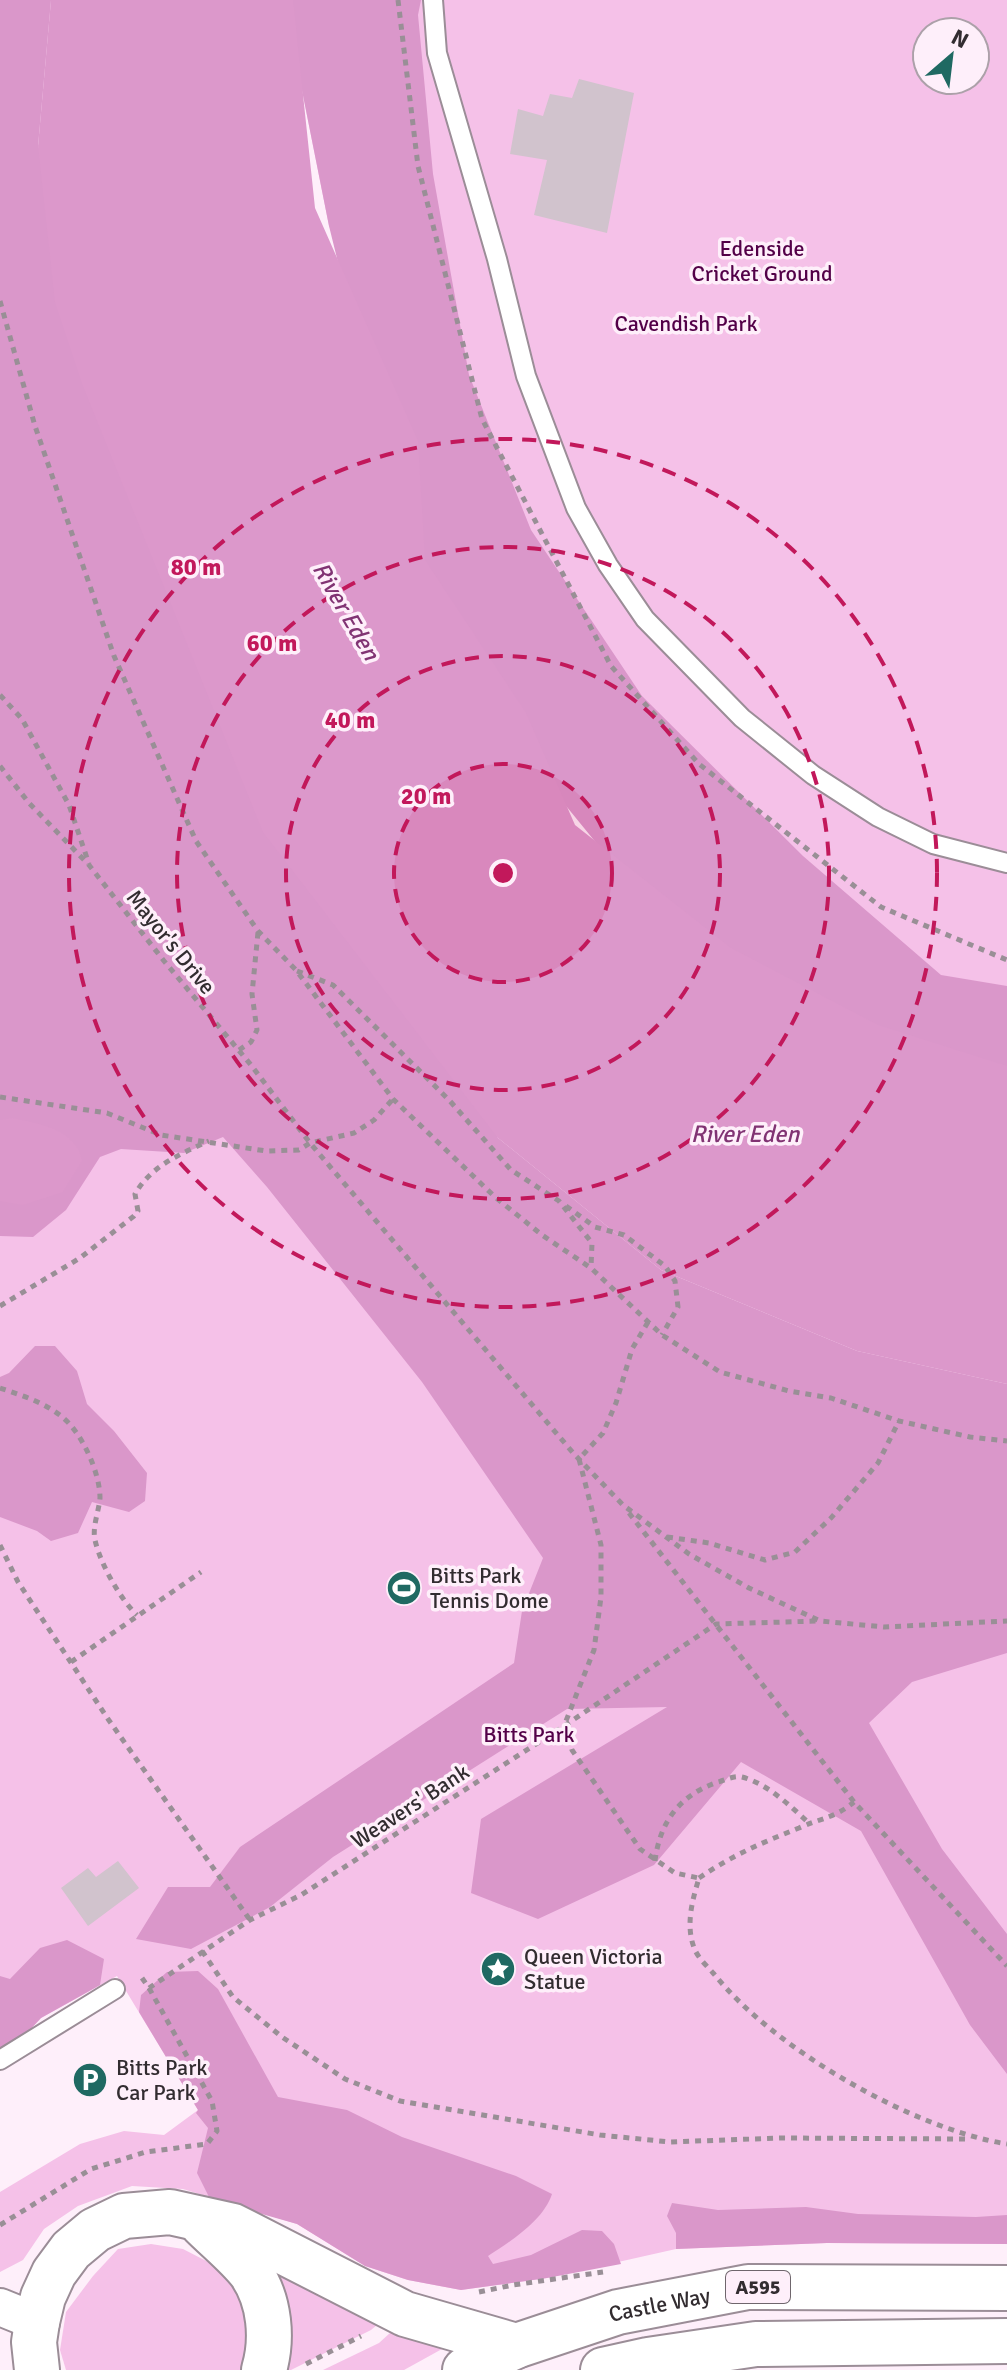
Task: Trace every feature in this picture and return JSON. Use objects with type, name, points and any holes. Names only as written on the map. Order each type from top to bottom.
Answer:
[{"type":"main road","points":[[37,2370],[34,2342],[18,2314],[43,2297],[54,2273],[71,2250],[95,2230],[124,2216],[146,2212],[170,2212],[233,2226],[405,2314],[516,2346]]},
{"type":"main road","points":[[197,2219],[251,2274],[256,2284],[265,2305],[270,2340],[264,2370]]},
{"type":"main road","name":"Castle Way","points":[[465,2370],[516,2346],[618,2312],[748,2287],[1007,2288]]},
{"type":"main road","points":[[603,2370],[756,2344],[1007,2341]]},
{"type":"main road","points":[[708,2370],[756,2344]]},
{"type":"lane","points":[[433,0],[437,53],[497,259],[526,376],[576,508],[608,565],[645,619],[742,718],[813,775],[878,817],[933,844],[1007,863]]},
{"type":"lane","points":[[0,2060],[115,1989]]},
{"type":"path","points":[[0,301],[35,426],[114,656],[196,841],[258,931],[296,970],[393,1099],[495,1197],[542,1235],[591,1268],[662,1335],[720,1372],[789,1391],[831,1398],[899,1421],[970,1437],[1007,1441]]},
{"type":"path","points":[[0,695],[22,719],[69,805],[89,865]]},
{"type":"path","name":"Mayor's Drive","points":[[0,766],[29,803],[89,865],[310,1143]]},
{"type":"path","points":[[239,1050],[251,1042],[257,1030],[252,994],[258,931]]},
{"type":"path","points":[[296,970],[333,985],[449,1100],[511,1170],[595,1227],[624,1235],[665,1266],[675,1281],[678,1307],[662,1335]]},
{"type":"path","points":[[0,1097],[107,1113],[161,1135],[266,1151],[299,1150],[310,1143],[354,1133],[374,1120],[393,1099]]},
{"type":"path","points":[[0,1306],[80,1258],[134,1216],[138,1211],[135,1194],[144,1178],[186,1151],[210,1141]]},
{"type":"path","points":[[310,1143],[676,1569],[854,1802],[1007,1966]]},
{"type":"path","points":[[559,1201],[592,1243],[591,1268]]},
{"type":"path","points":[[579,1459],[603,1433],[616,1403],[632,1349],[648,1322]]},
{"type":"path","points":[[0,1388],[39,1402],[62,1416],[76,1431],[86,1449],[100,1496],[95,1539],[126,1605],[137,1615]]},
{"type":"path","points":[[666,1537],[709,1543],[765,1560],[795,1552],[831,1518],[878,1463],[899,1421]]},
{"type":"path","points":[[579,1459],[601,1545],[601,1597],[594,1650],[564,1726],[572,1750],[624,1830],[640,1849],[675,1873],[699,1878]]},
{"type":"path","points":[[623,1505],[689,1554],[749,1588],[820,1621]]},
{"type":"path","points":[[0,1545],[18,1582],[71,1662],[250,1920]]},
{"type":"path","points":[[71,1662],[201,1572]]},
{"type":"path","points":[[716,1624],[820,1621],[884,1627],[1007,1621]]},
{"type":"path","name":"Weavers' Bank","points":[[149,1988],[250,1920],[301,1895],[716,1624]]},
{"type":"path","points":[[655,1861],[661,1835],[677,1806],[696,1790],[737,1776],[755,1782],[776,1795],[809,1823]]},
{"type":"path","points":[[854,1802],[838,1816],[809,1823],[733,1855],[699,1878],[690,1917],[695,1951],[729,1992],[786,2041],[880,2100],[973,2139]]},
{"type":"path","points":[[202,1951],[233,1997],[282,2037],[345,2079],[400,2101],[600,2135],[670,2142],[780,2138],[973,2139],[1007,2144]]},
{"type":"path","points":[[0,2225],[91,2169],[146,2152],[207,2144],[217,2131],[212,2101],[149,1988],[138,1974],[115,1989]]},
{"type":"green space","name":"Bitts Park","points":[[0,0],[51,0],[38,146],[498,1138],[661,1270],[857,1351],[1007,1384],[1007,2244],[827,2243],[676,2249],[547,2278],[461,2290],[408,2280],[365,2266],[297,2224],[183,2189],[132,2186],[78,2206],[44,2229],[23,2260],[0,2272],[0,2192],[80,2144],[124,2131],[164,2135],[198,2110],[117,1976],[41,2018],[25,2035],[0,2049]]},
{"type":"green space","name":"Edenside Cricket Ground","points":[[284,0],[1007,0],[1007,1072],[755,989],[329,226]]},
{"type":"green space","points":[[241,2241],[384,2319],[371,2330],[291,2370],[285,2370]]},
{"type":"green space","points":[[151,2244],[183,2249],[216,2266],[240,2289],[252,2315],[254,2370],[66,2370],[60,2350],[66,2312],[118,2249]]},
{"type":"green space","points":[[405,2329],[471,2333],[404,2370],[323,2370],[379,2343],[390,2333]]},
{"type":"shaded area","points":[[0,0],[51,0],[38,146],[498,1138],[661,1270],[857,1351],[1007,1384],[1007,1653],[912,1682],[869,1723],[942,1849],[1007,1934],[1007,2074],[970,2025],[861,1831],[741,1762],[654,1865],[538,1919],[471,1893],[481,1819],[667,1707],[567,1709],[333,1857],[270,1907],[191,1949],[136,1939],[168,1887],[210,1887],[240,1847],[514,1663],[522,1611],[543,1558],[422,1382],[267,1187],[223,1137],[184,1153],[121,1149],[100,1157],[66,1210],[33,1237],[0,1236]]},
{"type":"shaded area","points":[[284,0],[421,0],[418,15],[433,174],[469,375],[531,530],[642,696],[803,856],[941,975],[1007,986],[1007,1072],[755,989],[637,893],[505,731],[434,597],[369,388],[329,226]]},
{"type":"shaded area","points":[[35,1346],[55,1346],[77,1371],[87,1404],[114,1431],[147,1473],[145,1501],[129,1512],[92,1502],[78,1533],[51,1541],[37,1531],[0,1517],[0,1377],[9,1373]]},
{"type":"shaded area","points":[[67,1940],[104,1959],[100,1985],[41,2018],[25,2035],[0,2049],[0,1976],[10,1979],[40,1948]]},
{"type":"shaded area","points":[[198,1971],[218,1989],[278,2097],[347,2110],[402,2137],[516,2176],[552,2194],[534,2222],[488,2256],[493,2264],[531,2255],[582,2230],[602,2231],[614,2244],[621,2264],[461,2290],[408,2280],[365,2266],[297,2224],[210,2199],[197,2173],[208,2128],[196,2113],[198,2110],[139,2012],[141,1995],[167,1972]]},
{"type":"shaded area","points":[[672,2203],[718,2210],[806,2207],[858,2214],[1007,2215],[1007,2244],[827,2243],[676,2249],[676,2233],[667,2216]]},
{"type":"water","name":"River Eden","points":[[51,0],[293,0],[315,208],[418,441],[425,560],[526,713],[575,825],[731,948],[878,1025],[1007,1066],[1007,1384],[857,1351],[661,1270],[498,1138],[263,832],[83,386],[55,302],[38,146]]},
{"type":"water","points":[[12,1118],[55,1130],[65,1135],[79,1150],[82,1161],[63,1192],[23,1205],[0,1201],[0,1120]]},
{"type":"building","points":[[579,79],[634,93],[607,233],[534,215],[547,160],[510,154],[518,109],[543,116],[550,94],[572,98]]},
{"type":"building","points":[[118,1861],[139,1888],[88,1926],[61,1888],[88,1868],[96,1877]]},
{"type":"place","name":"Bitts Park Tennis Dome","points":[[404,1588]]},
{"type":"place","name":"Queen Victoria Statue","points":[[498,1969]]},
{"type":"place","name":"Bitts Park Car Park","points":[[90,2080]]},
{"type":"park label","name":"Cavendish Park","points":[[686,323]]}]
